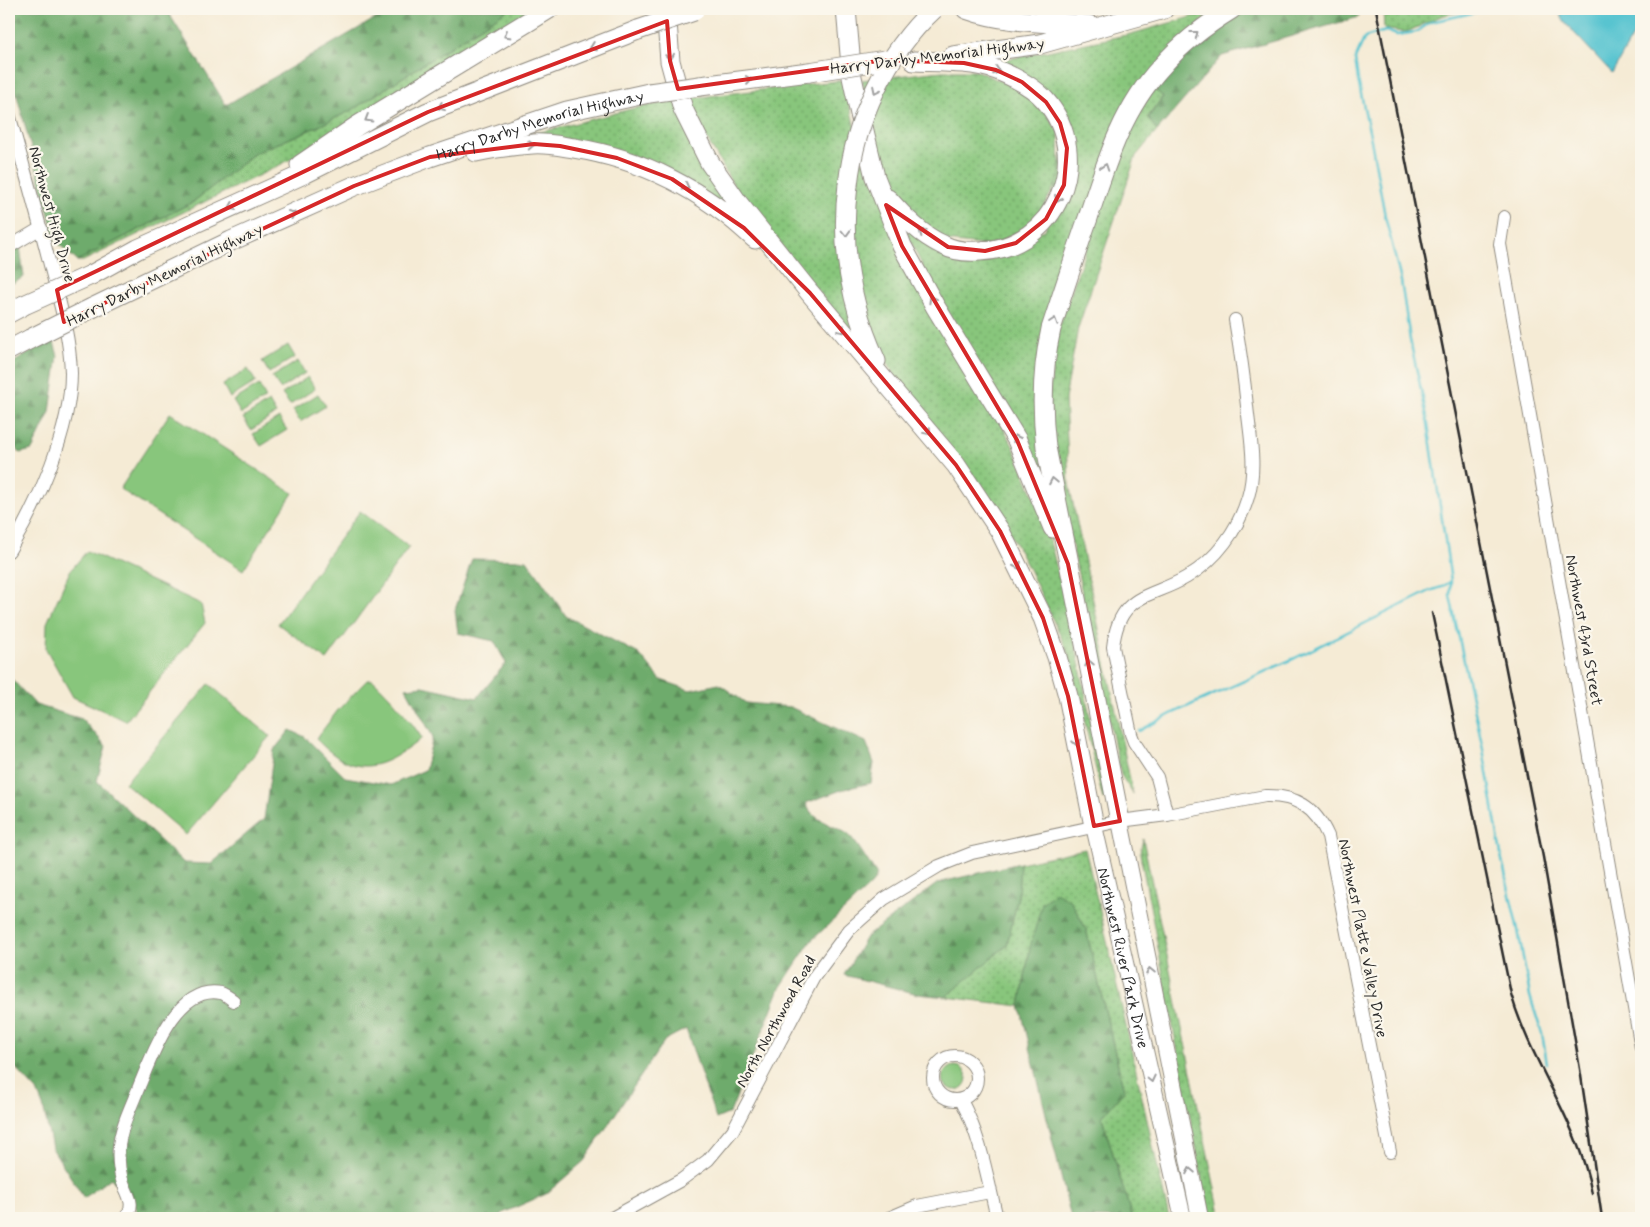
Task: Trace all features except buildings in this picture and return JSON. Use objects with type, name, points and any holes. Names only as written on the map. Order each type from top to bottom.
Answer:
[{"type":"highway","points":[[257,195],[357,126],[549,9]]},
{"type":"highway","points":[[666,9],[670,61],[683,110],[710,163],[738,204],[810,293],[896,394]]},
{"type":"highway","points":[[846,9],[852,77],[875,177],[902,246],[1017,440],[1068,564]]},
{"type":"highway","points":[[896,394],[876,360],[859,318],[846,245],[845,228],[848,185],[855,144],[869,104],[899,50],[934,9]]},
{"type":"highway","points":[[966,9],[1037,23],[1105,26]]},
{"type":"highway","name":"Harry Darby Memorial Highway","points":[[9,350],[231,241],[345,190],[430,157],[567,111],[649,93],[885,60],[914,61],[1040,44],[1164,9]]},
{"type":"highway","points":[[1068,564],[1043,425],[1043,377],[1051,329],[1106,160],[1123,121],[1149,81],[1168,59],[1196,33],[1232,9]]},
{"type":"highway","name":"Harry Darby Memorial Highway","points":[[16,309],[91,275],[138,249],[306,173],[428,112],[638,30],[698,10]]},
{"type":"highway","points":[[875,177],[886,197],[914,226],[942,245],[973,252],[1005,247],[1027,236],[1054,209],[1064,186],[1068,160],[1064,134],[1054,112],[1040,95],[1010,76],[982,66],[964,63],[914,61]]},
{"type":"highway","points":[[430,157],[461,155],[493,148],[534,144],[589,150],[645,167],[672,179],[721,210],[757,240],[810,293]]},
{"type":"highway","name":"Northwest River Park Drive","points":[[896,394],[956,465],[1000,531],[1043,618],[1068,696],[1094,826]]},
{"type":"highway","name":"Northwest River Park Drive","points":[[1068,564],[1120,821]]},
{"type":"main road","name":"Northwest River Park Drive","points":[[1120,821],[1200,1218]]},
{"type":"main road","name":"Northwest River Park Drive","points":[[1094,826],[1183,1218]]},
{"type":"street","name":"Northwest High Drive","points":[[9,114],[61,307],[68,342],[71,374],[68,403],[53,460],[45,482],[9,551]]},
{"type":"street","name":"Northwest 43rd Street","points":[[1504,217],[1500,244],[1641,1048]]},
{"type":"street","points":[[9,247],[41,228]]},
{"type":"street","points":[[1167,815],[1158,777],[1134,742],[1131,734],[1113,647],[1114,635],[1124,612],[1133,603],[1148,593],[1174,584],[1187,577],[1210,560],[1228,538],[1243,511],[1250,486],[1253,458],[1235,320]]},
{"type":"street","name":"Northwest Platte Valley Drive","points":[[1120,821],[1167,815],[1265,796],[1280,796],[1294,799],[1306,806],[1322,824],[1328,836],[1333,860],[1390,1152]]},
{"type":"street","name":"North Northwood Road","points":[[612,1218],[681,1180],[708,1160],[733,1130],[814,977],[850,930],[884,899],[939,866],[972,853],[1120,821]]},
{"type":"street","points":[[125,1218],[132,1206],[120,1172],[119,1144],[123,1128],[159,1038],[187,1002],[200,995],[222,993],[234,1001]]},
{"type":"street","points":[[961,1100],[979,1142],[997,1218]]},
{"type":"street","points":[[889,1218],[918,1206],[990,1192]]},
{"type":"highlighted area","points":[[667,21],[670,61],[678,89],[885,60],[964,63],[996,70],[1022,82],[1046,102],[1060,123],[1067,148],[1064,185],[1046,219],[1016,243],[985,251],[948,247],[886,205],[902,246],[1017,440],[1068,564],[1120,821],[1094,826],[1068,696],[1043,618],[1000,531],[956,465],[810,293],[744,228],[672,179],[617,158],[560,146],[534,144],[430,157],[354,186],[64,322],[57,290],[428,112]]},
{"type":"green space","points":[[9,9],[166,9],[226,105],[392,9],[509,9],[352,110],[255,153],[193,202],[77,261],[56,241],[9,66]]},
{"type":"green space","points":[[509,9],[543,9],[324,142],[83,261],[77,261],[193,202],[255,153],[352,110]]},
{"type":"green space","points":[[1247,9],[1358,9],[1359,17],[1222,56],[1157,131],[1148,118],[1163,97],[1154,89],[1183,57],[1222,24]]},
{"type":"green space","points":[[1383,9],[1469,9],[1441,16],[1409,31],[1402,32],[1384,29]]},
{"type":"green space","points":[[1212,11],[1141,86],[1047,329],[1050,491],[929,280],[903,225],[948,254],[1045,230],[1069,128],[994,62],[1131,34]]},
{"type":"green space","points":[[942,71],[977,71],[1033,95],[1059,132],[1060,176],[1035,223],[991,246],[945,241],[899,201],[889,184],[876,143],[862,80]]},
{"type":"green space","points":[[844,80],[862,159],[1014,448],[1044,521],[1074,637],[1106,796],[1103,799],[1068,652],[1029,569],[1009,532],[901,387],[879,347],[863,304],[843,171],[867,350],[742,200],[684,99]]},
{"type":"green space","points":[[1154,89],[1163,96],[1148,117],[1157,131],[1136,156],[1078,328],[1065,399],[1069,484],[1133,794],[1121,775],[1061,494],[1049,398],[1057,333],[1127,130]]},
{"type":"green space","points":[[674,101],[751,229],[692,186],[518,138],[635,108]]},
{"type":"green space","points":[[20,247],[24,277],[9,285],[9,255]]},
{"type":"green space","points":[[53,339],[58,356],[50,412],[32,450],[20,453],[9,439],[9,365]]},
{"type":"green space","points":[[288,345],[295,357],[269,373],[262,361]]},
{"type":"green space","points":[[298,361],[305,373],[280,389],[272,377]]},
{"type":"green space","points":[[248,369],[256,382],[230,398],[223,385]]},
{"type":"green space","points":[[308,377],[315,389],[290,405],[282,394]]},
{"type":"green space","points":[[259,385],[266,398],[241,414],[233,401]]},
{"type":"green space","points":[[318,394],[326,406],[300,422],[293,410]]},
{"type":"green space","points":[[269,402],[276,414],[251,430],[243,418]]},
{"type":"green space","points":[[170,413],[293,493],[243,570],[120,489]]},
{"type":"green space","points":[[279,418],[287,430],[261,446],[253,434]]},
{"type":"green space","points":[[360,511],[409,547],[327,660],[278,624]]},
{"type":"green space","points":[[87,551],[201,604],[205,623],[126,721],[73,697],[46,649],[47,623],[70,571]]},
{"type":"green space","points":[[472,559],[527,560],[566,616],[639,654],[661,680],[690,690],[719,684],[746,703],[790,707],[866,742],[874,763],[871,783],[844,789],[806,803],[818,818],[846,833],[854,840],[877,875],[872,884],[811,941],[780,988],[730,1113],[716,1119],[686,1029],[665,1040],[584,1161],[546,1194],[505,1212],[497,1218],[134,1218],[137,1209],[111,1178],[84,1198],[52,1148],[43,1106],[37,1091],[9,1059],[9,676],[36,705],[82,719],[106,746],[97,781],[184,863],[211,864],[264,819],[274,750],[290,730],[305,737],[345,777],[391,785],[425,770],[433,737],[406,688],[423,686],[477,698],[506,663],[494,641],[458,633],[455,610]]},
{"type":"green space","points":[[367,680],[373,680],[387,694],[422,738],[394,757],[369,766],[356,765],[344,761],[330,752],[316,739],[338,710]]},
{"type":"green space","points":[[209,684],[270,736],[186,835],[125,783]]},
{"type":"green space","points":[[1143,839],[1222,1218],[1211,1218],[1202,1180],[1140,853]]},
{"type":"green space","points":[[1085,849],[1169,1218],[1132,1218],[1102,1117],[1124,1091],[1086,929],[1071,901],[1030,948],[1020,1006],[946,997],[1007,945],[1018,896],[1020,863]]},
{"type":"green space","points":[[1020,863],[1018,896],[1007,945],[946,997],[918,994],[844,975],[866,937],[938,883]]},
{"type":"green space","points":[[1056,892],[1071,901],[1086,929],[1124,1091],[1102,1117],[1132,1218],[1071,1218],[1020,1006],[1030,948],[1042,903]]},
{"type":"green space","points":[[950,1066],[960,1066],[967,1073],[967,1083],[960,1090],[950,1090],[943,1083],[943,1073]]},
{"type":"water","points":[[1558,9],[1641,9],[1641,26],[1636,31],[1612,73],[1565,23]]},
{"type":"waterway","points":[[1490,9],[1431,22],[1416,32],[1397,35],[1386,31],[1368,36],[1364,39],[1355,59],[1385,216],[1401,281],[1410,340],[1427,417],[1451,581],[1450,596],[1483,749],[1502,860],[1518,930],[1530,996],[1542,1034],[1547,1063]]},
{"type":"waterway","points":[[1139,731],[1173,713],[1295,658],[1450,582]]},
{"type":"railway","points":[[1376,9],[1543,857],[1580,1069],[1602,1218]]},
{"type":"railway","points":[[1432,613],[1511,994],[1530,1045],[1577,1142],[1592,1194]]}]
